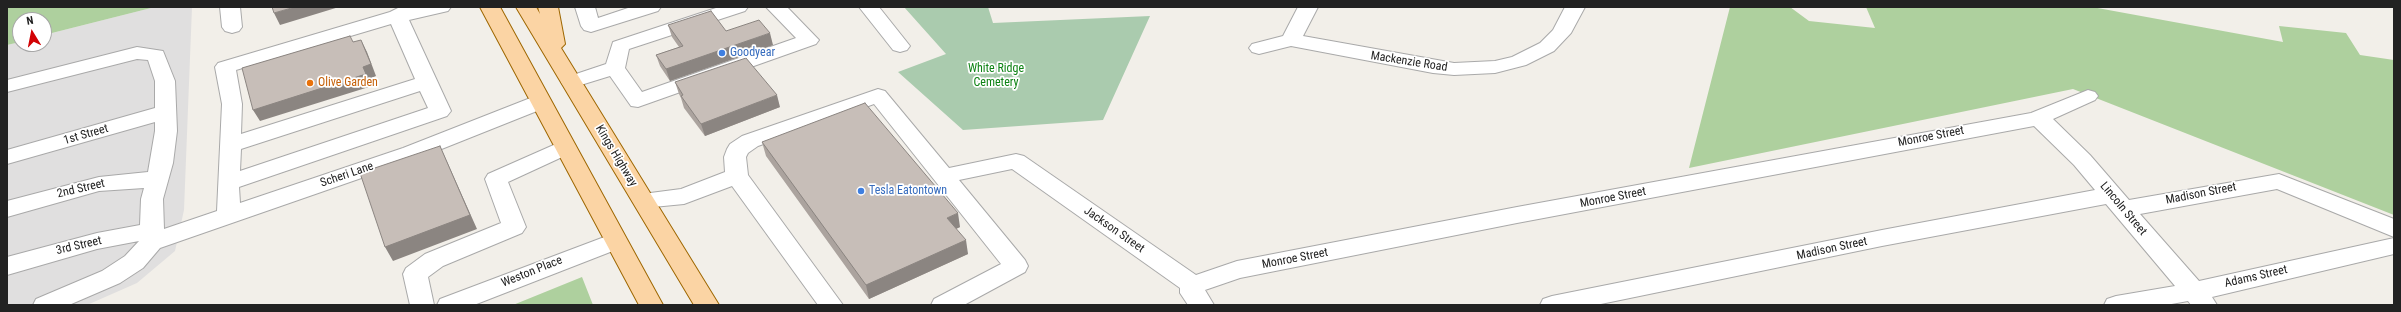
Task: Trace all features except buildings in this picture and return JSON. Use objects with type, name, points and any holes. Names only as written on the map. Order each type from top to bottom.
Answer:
[{"type":"main road","name":"Kings Highway","points":[[526,7],[707,305]]},
{"type":"main road","points":[[548,7],[559,63]]},
{"type":"main road","points":[[489,8],[652,305]]},
{"type":"street","points":[[230,7],[232,27]]},
{"type":"street","points":[[229,216],[228,183],[232,104],[225,67],[406,11],[413,14],[442,7]]},
{"type":"street","points":[[585,7],[591,26],[651,7]]},
{"type":"street","points":[[738,7],[620,46],[615,68],[638,101],[809,40],[776,7]]},
{"type":"street","points":[[868,7],[900,46]]},
{"type":"street","points":[[1259,48],[1291,40],[1308,7]]},
{"type":"street","name":"Mackenzie Road","points":[[1291,40],[1433,67],[1482,68],[1519,61],[1547,47],[1561,33],[1574,7]]},
{"type":"street","points":[[228,183],[440,111],[426,82],[406,11]]},
{"type":"street","points":[[7,86],[126,54],[150,53],[156,55],[165,81],[166,131],[162,163],[152,199],[152,237]]},
{"type":"street","points":[[571,82],[615,68]]},
{"type":"street","points":[[230,145],[426,82]]},
{"type":"street","points":[[831,305],[737,176],[735,157],[738,149],[750,141],[878,95],[1016,266],[943,305]]},
{"type":"street","name":"Monroe Street","points":[[1197,295],[1236,270],[1517,215],[2036,119],[2088,96]]},
{"type":"street","name":"Scheri Lane","points":[[45,305],[112,277],[134,262],[152,237],[229,216],[410,153],[540,102]]},
{"type":"street","name":"1st Street","points":[[7,158],[165,112]]},
{"type":"street","name":"Lincoln Street","points":[[2036,119],[2044,122],[2082,160],[2199,298]]},
{"type":"street","points":[[422,305],[415,274],[434,260],[514,227],[496,179],[565,147]]},
{"type":"street","name":"Jackson Street","points":[[944,176],[1016,161],[1197,295]]},
{"type":"street","points":[[643,200],[684,196],[737,176]]},
{"type":"street","name":"2nd Street","points":[[7,209],[99,184],[157,178]]},
{"type":"street","name":"Madison Street","points":[[1552,305],[1882,238],[2117,202],[2279,181],[2371,217],[2394,229]]},
{"type":"street","name":"3rd Street","points":[[7,266],[97,241],[152,237]]},
{"type":"street","name":"Weston Place","points":[[448,305],[616,241]]},
{"type":"street","name":"Adams Street","points":[[2116,305],[2199,298],[2394,246]]},
{"type":"shaded area","points":[[155,7],[192,7],[184,210],[175,251],[137,283],[87,305],[7,305],[7,45],[12,44],[12,52],[52,52],[52,33]]},
{"type":"green space","points":[[7,7],[155,7],[52,33],[52,12],[12,12],[12,44],[7,45]]},
{"type":"green space","name":"White Ridge Cemetery","points":[[904,7],[988,7],[993,23],[1150,16],[1103,120],[963,130],[898,72],[946,54]]},
{"type":"green space","points":[[1730,7],[1790,7],[1809,21],[1875,28],[1866,7],[2092,7],[2283,42],[2279,26],[2346,33],[2360,55],[2394,60],[2394,215],[2073,89],[1689,168]]},
{"type":"green space","points":[[582,277],[593,305],[513,305]]},
{"type":"place","name":"Goodyear","points":[[722,53]]},
{"type":"place","name":"Olive Garden","points":[[310,83]]},
{"type":"place","name":"Tesla Eatontown","points":[[861,191]]}]
